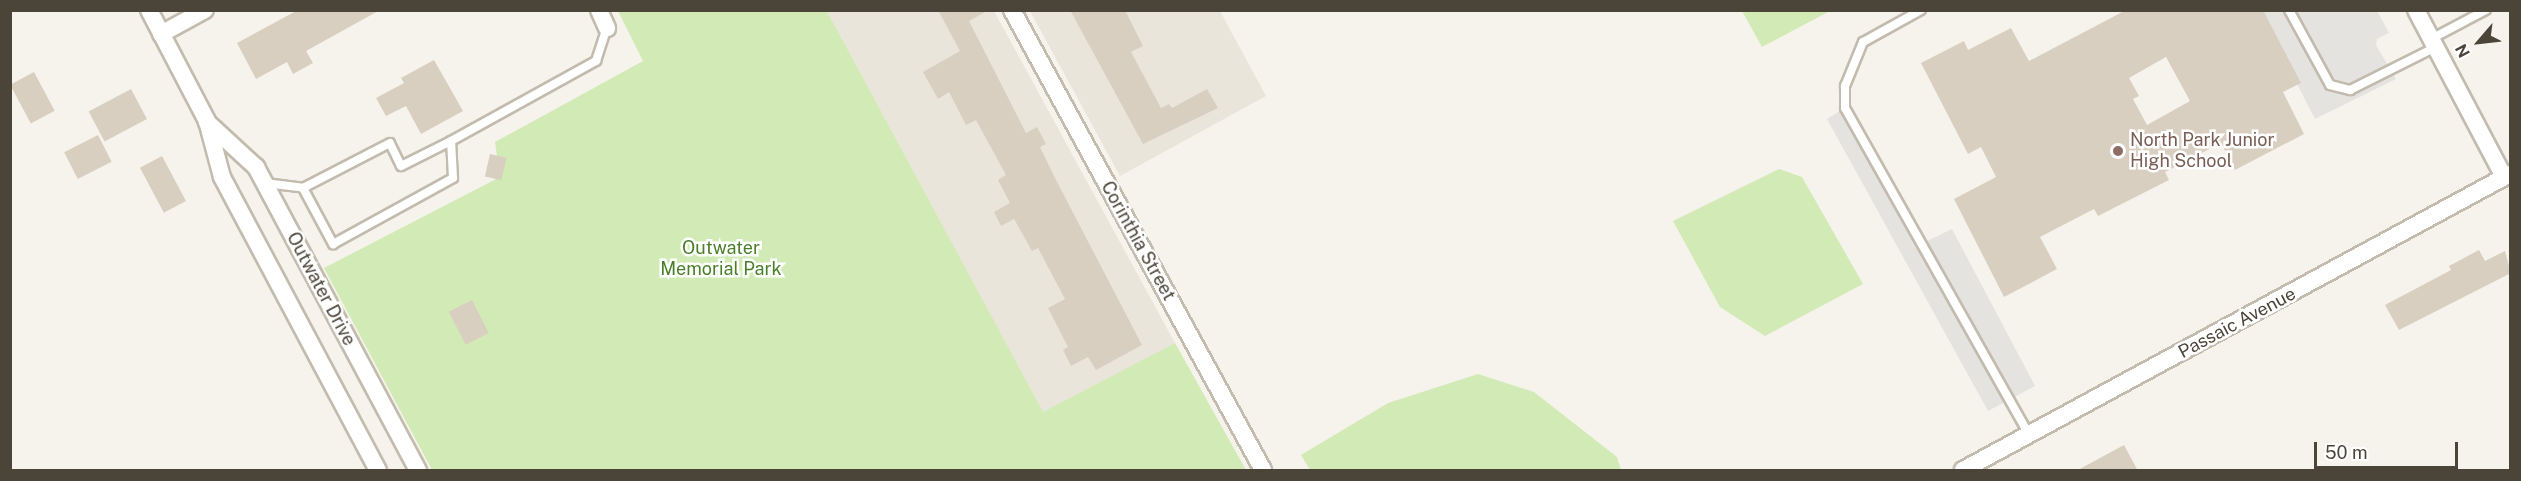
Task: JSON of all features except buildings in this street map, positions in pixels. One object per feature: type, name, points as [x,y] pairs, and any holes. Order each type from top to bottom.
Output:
[{"type":"street","name":"Outwater Drive","points":[[149,10],[207,121],[222,177],[378,471]]},
{"type":"street","points":[[161,34],[205,10]]},
{"type":"street","points":[[599,10],[607,28]]},
{"type":"street","name":"Corinthia Street","points":[[1012,10],[1263,471]]},
{"type":"street","points":[[2416,10],[2507,176]]},
{"type":"street","name":"Outwater Drive","points":[[207,121],[256,167],[418,471]]},
{"type":"street","name":"Passaic Avenue","points":[[1963,471],[2507,176]]},
{"type":"lane","points":[[1922,10],[1863,42],[1845,86],[1845,108],[2029,435]]},
{"type":"lane","points":[[2289,10],[2330,85],[2350,90],[2486,10]]},
{"type":"lane","points":[[265,183],[303,188],[390,143],[401,166],[596,61],[607,28]]},
{"type":"lane","points":[[303,188],[333,244],[453,178],[451,141]]},
{"type":"shaded area","points":[[827,11],[994,11],[1175,343],[1043,413]]},
{"type":"shaded area","points":[[1030,11],[1220,11],[1266,96],[1120,176]]},
{"type":"shaded area","points":[[2259,11],[2377,11],[2389,33],[2377,39],[2376,45],[2396,79],[2315,119]]},
{"type":"shaded area","points":[[1845,108],[1921,244],[1952,229],[2035,386],[1988,411],[1827,119]]},
{"type":"green space","name":"Outwater Memorial Park","points":[[618,11],[827,11],[1043,412],[1175,343],[1246,470],[432,470],[324,268],[500,177],[495,142],[643,61]]},
{"type":"green space","points":[[1742,11],[1830,11],[1762,47]]},
{"type":"green space","points":[[1779,169],[1802,177],[1863,284],[1765,336],[1720,307],[1673,221]]},
{"type":"green space","points":[[1478,374],[1534,392],[1617,457],[1621,470],[1310,470],[1301,455],[1388,403]]},
{"type":"place","name":"North Park Junior High School","points":[[2118,151]]}]
